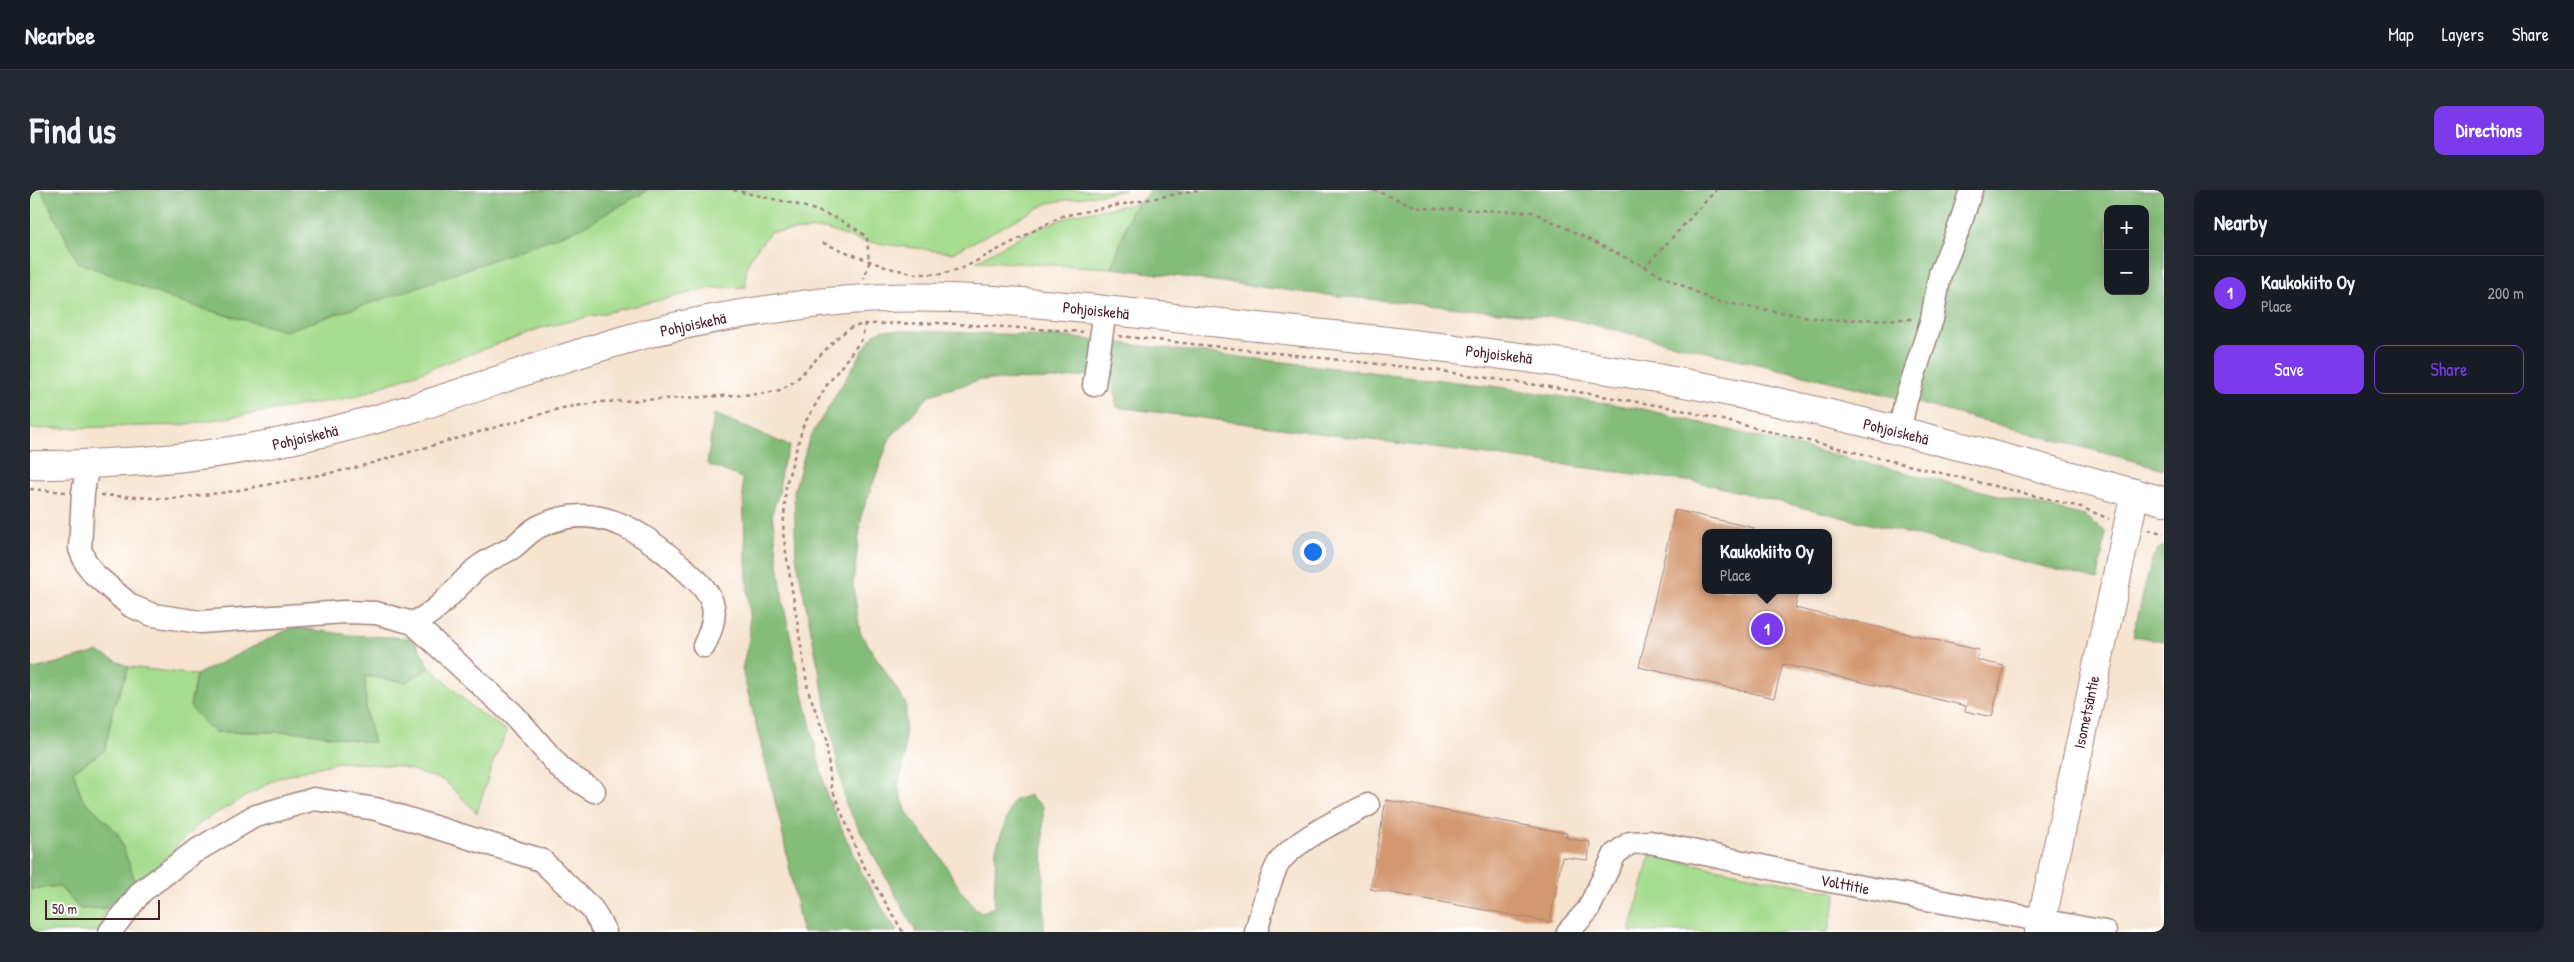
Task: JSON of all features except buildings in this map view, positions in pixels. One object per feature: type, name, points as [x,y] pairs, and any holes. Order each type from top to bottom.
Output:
[{"type":"main road","name":"Pohjoiskehä","points":[[30,465],[156,461],[239,451],[318,435],[414,408],[647,334],[756,311],[826,302],[928,298],[977,300],[1103,322],[1545,360],[1740,394],[1899,432],[2164,501]]},
{"type":"main road","name":"Isometsäntie","points":[[2040,926],[2135,493]]},
{"type":"street","points":[[1899,432],[1906,400],[1932,319],[1940,274],[1959,228],[1971,190]]},
{"type":"street","points":[[1094,385],[1103,322]]},
{"type":"street","points":[[88,464],[83,493],[80,549],[86,563],[114,593],[131,606],[153,615],[200,622],[344,612],[393,616],[413,623],[514,715],[563,772],[594,791]]},
{"type":"street","points":[[413,623],[428,616],[440,607],[478,567],[511,548],[537,527],[570,515],[603,517],[629,528],[680,565],[707,590],[715,611],[713,628],[704,646]]},
{"type":"street","points":[[110,932],[141,892],[194,852],[253,817],[314,799],[376,809],[541,860],[592,909],[605,932]]},
{"type":"street","points":[[1256,932],[1277,866],[1288,854],[1330,824],[1368,805]]},
{"type":"street","name":"Volttitie","points":[[1568,932],[1588,910],[1615,854],[1630,843],[1650,842],[2040,926],[2105,932]]},
{"type":"path","points":[[733,190],[812,208],[853,226],[868,237],[869,262]]},
{"type":"path","points":[[823,243],[869,262],[916,274],[941,274],[963,268],[1062,216],[1198,190]]},
{"type":"path","points":[[1373,190],[1420,208],[1533,212],[1714,301],[1827,320],[1932,319]]},
{"type":"path","points":[[1644,268],[1716,190]]},
{"type":"path","points":[[30,489],[170,499],[228,492],[351,469],[562,408],[602,402],[760,394],[780,390],[795,381],[839,336],[852,327],[866,324],[942,323],[1047,328],[1103,322],[1549,387],[1673,408],[2081,507],[2127,526],[2164,533]]},
{"type":"path","points":[[866,324],[862,339],[826,385],[803,426],[786,485],[783,533],[808,690],[826,739],[831,786],[861,861],[902,932]]},
{"type":"green space","points":[[30,190],[1126,190],[1048,203],[952,253],[862,241],[824,229],[770,232],[748,262],[746,287],[711,288],[541,328],[353,397],[182,425],[30,429]]},
{"type":"green space","points":[[41,190],[648,190],[581,228],[395,295],[285,331],[182,303],[78,262]]},
{"type":"green space","points":[[1151,190],[2164,190],[2164,469],[1883,394],[1570,319],[1308,293],[1112,268],[1131,211]]},
{"type":"green space","points":[[1138,203],[1131,211],[1112,268],[976,261],[1032,230],[1076,214]]},
{"type":"green space","points":[[883,330],[1057,336],[1492,386],[1643,409],[2085,516],[2106,532],[2098,580],[1703,483],[1117,407],[1111,372],[1058,379],[980,380],[930,395],[890,438],[862,513],[853,584],[860,632],[906,704],[904,762],[898,787],[907,813],[940,856],[961,891],[980,913],[994,907],[996,849],[1013,801],[1029,795],[1043,807],[1044,932],[916,932],[846,805],[796,556],[794,491],[809,439],[874,334]]},
{"type":"green space","points":[[714,414],[790,446],[781,470],[779,493],[772,513],[783,602],[797,668],[827,796],[864,878],[897,932],[802,932],[780,821],[742,669],[750,635],[742,478],[707,464]]},
{"type":"green space","points":[[2164,546],[2164,641],[2133,636],[2151,562],[2157,550]]},
{"type":"green space","points":[[293,627],[350,635],[413,638],[430,667],[406,682],[365,676],[366,713],[374,743],[304,732],[214,732],[190,707],[196,675]]},
{"type":"green space","points":[[98,652],[129,667],[113,709],[105,750],[73,771],[82,798],[117,832],[135,880],[107,908],[80,909],[59,886],[30,889],[30,670]]},
{"type":"green space","points":[[129,667],[196,675],[190,707],[215,732],[304,732],[374,743],[366,713],[365,675],[406,682],[430,667],[474,709],[507,731],[491,767],[477,813],[445,781],[399,766],[338,762],[278,778],[201,822],[155,868],[135,880],[117,832],[82,798],[73,771],[105,750],[113,709]]},
{"type":"green space","points":[[1650,855],[1837,893],[1828,932],[1630,932]]},
{"type":"green space","points":[[59,886],[80,909],[107,908],[99,932],[30,932],[30,889]]},
{"type":"place","name":"Kaukokiito Oy","points":[[1767,629]]}]
